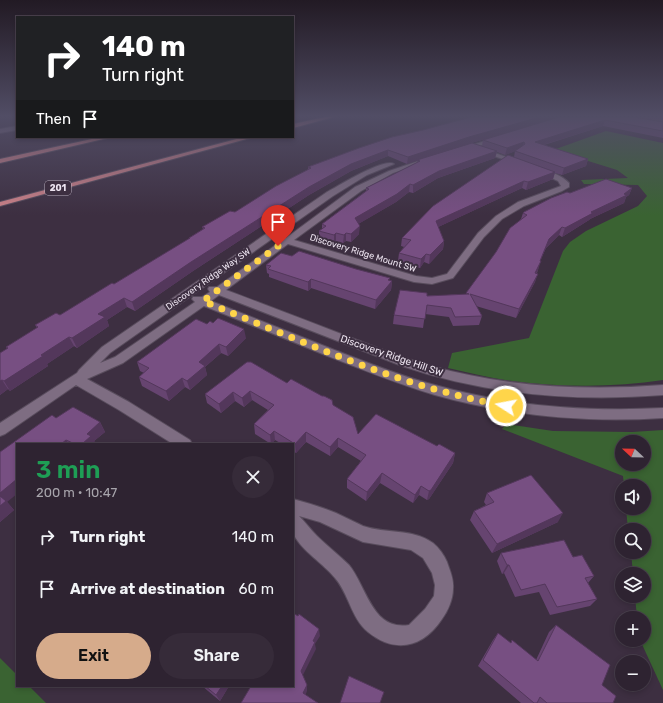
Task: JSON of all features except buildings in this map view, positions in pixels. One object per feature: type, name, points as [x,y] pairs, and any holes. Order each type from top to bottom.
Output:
[{"type":"highway","points":[[0,156],[29,150]]},
{"type":"highway","points":[[0,161],[51,150]]},
{"type":"highway","name":"201","points":[[0,204],[201,150]]},
{"type":"highway","points":[[0,209],[90,183],[115,172]]},
{"type":"street","name":"Discovery Ridge Way SW","points":[[76,379],[106,350],[330,194],[366,174],[400,160],[454,150]]},
{"type":"street","name":"Discovery Ridge Mount SW","points":[[271,235],[414,279],[434,281],[443,279],[450,276],[485,230],[496,220],[522,203],[565,187],[565,183],[561,179],[482,150]]},
{"type":"street","name":"Discovery Ridge Way SW","points":[[0,430],[76,379],[119,360],[203,301],[344,198],[378,178],[443,152]]},
{"type":"street","points":[[366,174],[378,178]]},
{"type":"street","name":"Discovery Ridge Hill SW","points":[[201,284],[385,355],[428,370],[497,385],[541,391],[585,394],[663,390]]},
{"type":"street","name":"Discovery Ridge Hill SW","points":[[186,295],[390,376],[448,394],[506,406],[564,413],[597,415],[663,413]]},
{"type":"street","points":[[76,379],[183,443]]},
{"type":"street","points":[[294,506],[325,516],[365,534],[411,542],[425,548],[436,559],[441,571],[444,590],[441,602],[424,626],[412,635],[396,636],[380,629],[369,620],[363,611],[349,581],[333,561],[311,542],[294,522]]},
{"type":"green space","points":[[553,150],[663,150],[663,380],[643,383],[584,386],[544,384],[505,380],[448,368],[452,353],[529,338],[563,251],[570,242],[586,231],[638,206],[647,196],[638,185],[584,184],[581,180],[628,178],[617,170]]},
{"type":"green space","points":[[506,424],[553,431],[632,432],[663,430],[663,690],[651,664],[651,655],[647,655],[643,647],[651,647],[651,611],[636,611],[636,603],[651,603],[651,567],[632,567],[632,559],[651,559],[651,523],[627,523],[627,515],[651,515],[651,479],[623,479],[623,476],[502,429]]},
{"type":"green space","points":[[0,658],[16,674],[16,687],[30,687],[46,703],[0,703]]},
{"type":"route","points":[[278,246],[203,301],[390,376],[448,394],[506,406]]}]
